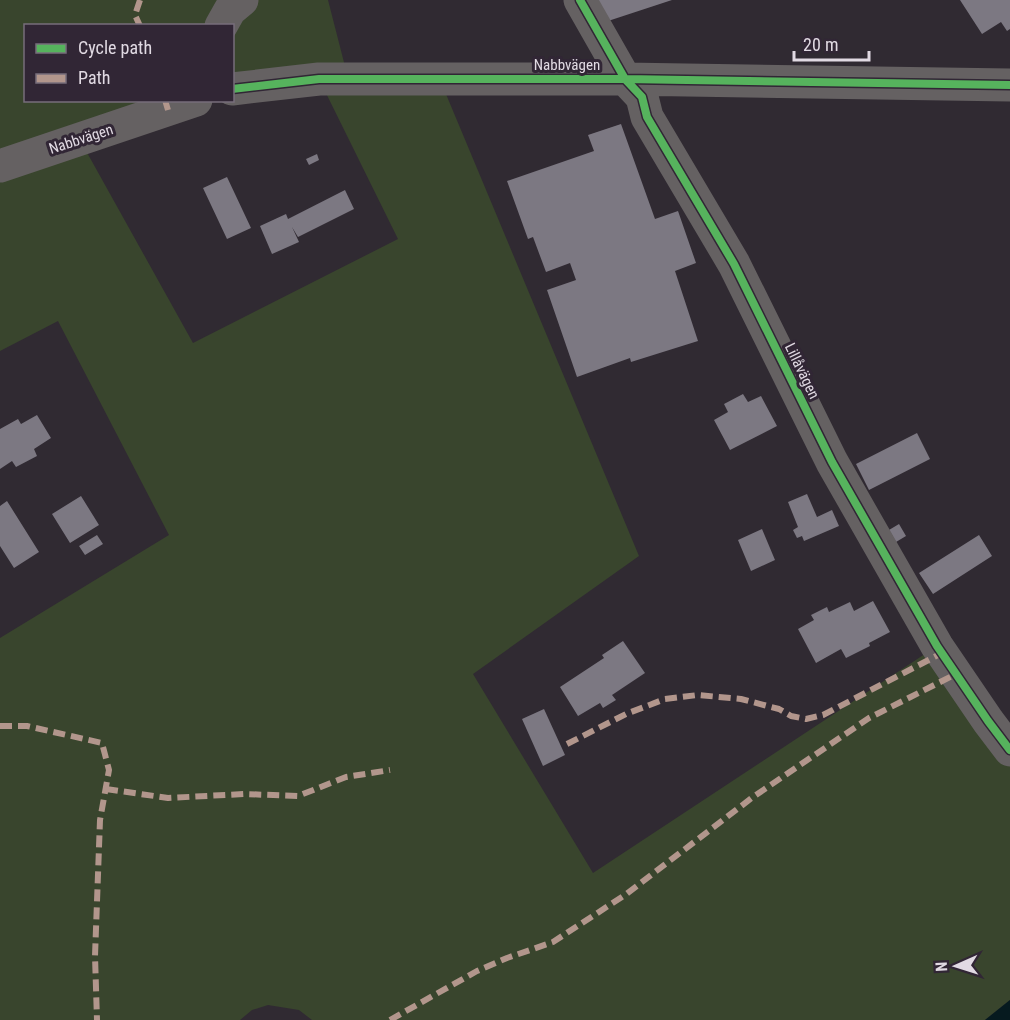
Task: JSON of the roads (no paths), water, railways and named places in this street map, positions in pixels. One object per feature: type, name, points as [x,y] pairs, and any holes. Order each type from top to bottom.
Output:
[{"type":"street","points":[[222,24],[230,10],[242,0]]},
{"type":"street","name":"Lillåvägen","points":[[580,0],[625,79],[642,97],[647,117],[734,264],[832,462],[937,646],[1010,750]]},
{"type":"street","name":"Nabbvägen","points":[[234,89],[319,79],[625,79],[1010,85]]},
{"type":"street","name":"Nabbvägen","points":[[0,166],[190,102]]},
{"type":"water","points":[[1010,1000],[1010,1020],[985,1020]]}]
